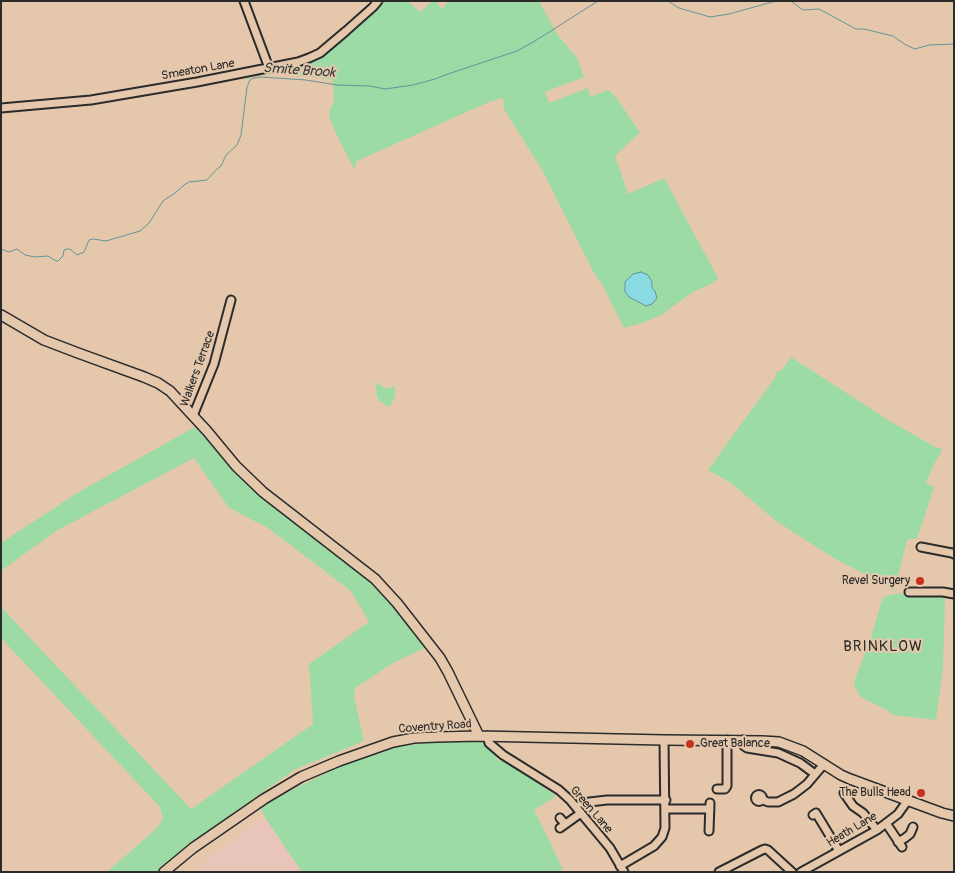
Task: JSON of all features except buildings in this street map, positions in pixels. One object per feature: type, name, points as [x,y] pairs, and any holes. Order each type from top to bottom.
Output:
[{"type":"main road","points":[[1,315],[44,340],[144,377],[158,383],[170,392],[236,466],[262,492],[375,579],[397,603],[440,658],[483,736]]},
{"type":"main road","name":"Coventry Road","points":[[164,872],[193,848],[291,782],[321,768],[372,749],[414,738],[483,736],[771,741],[803,751],[850,779],[954,816]]},
{"type":"street","points":[[244,1],[269,68]]},
{"type":"street","name":"Smeaton Lane","points":[[1,108],[91,100],[298,62],[320,53],[346,32],[378,1]]},
{"type":"street","name":"Walkers Terrace","points":[[193,416],[214,364],[231,300]]},
{"type":"street","points":[[921,547],[954,554]]},
{"type":"street","points":[[909,592],[943,592],[954,594]]},
{"type":"street","name":"Green Lane","points":[[483,736],[489,744],[509,759],[559,790],[610,848],[622,869]]},
{"type":"street","points":[[622,869],[654,846],[659,841],[665,828],[664,740]]},
{"type":"street","points":[[717,789],[725,789],[727,786],[728,740]]},
{"type":"street","name":"Coventry Road","points":[[743,740],[744,746],[747,748],[778,753],[800,763],[815,774]]},
{"type":"street","points":[[763,800],[772,803],[800,790],[824,764]]},
{"type":"street","points":[[844,793],[853,806],[863,813],[877,830]]},
{"type":"street","points":[[581,803],[607,800],[666,800]]},
{"type":"street","name":"Heath Lane","points":[[801,872],[877,830],[903,809],[908,800]]},
{"type":"street","points":[[666,809],[710,806],[709,831]]},
{"type":"street","points":[[560,818],[563,826],[581,813]]},
{"type":"street","points":[[813,815],[816,813],[839,851]]},
{"type":"street","points":[[886,823],[900,844],[910,834],[913,827]]},
{"type":"street","points":[[719,872],[762,850],[768,850],[792,872]]},
{"type":"street","points":[[815,864],[820,872]]},
{"type":"shaded area","points":[[264,816],[302,872],[191,872]]},
{"type":"green space","points":[[383,1],[408,1],[420,12],[432,1],[435,1],[442,9],[449,1],[539,1],[557,34],[577,58],[584,77],[545,92],[549,103],[588,88],[590,97],[608,90],[615,96],[640,132],[615,156],[628,194],[664,178],[718,278],[713,283],[693,292],[661,315],[624,328],[542,170],[504,109],[503,98],[489,102],[357,161],[354,169],[330,119],[329,112],[334,101],[333,80],[281,73],[254,76],[247,80],[246,75],[318,56],[375,12]]},
{"type":"green space","points":[[791,357],[888,420],[937,448],[943,449],[926,483],[934,487],[917,539],[909,539],[907,541],[894,591],[837,560],[799,536],[775,520],[731,483],[708,470],[774,379],[776,373],[783,369]]},
{"type":"green space","points":[[376,382],[386,389],[395,386],[395,396],[388,407],[377,397]]},
{"type":"green space","points":[[195,427],[262,497],[376,585],[427,647],[393,663],[355,688],[354,697],[364,741],[296,769],[197,839],[158,872],[107,872],[155,830],[163,819],[160,807],[1,638],[1,607],[191,809],[313,724],[309,664],[369,622],[351,591],[268,528],[229,508],[194,458],[56,531],[1,571],[1,543],[77,493]]},
{"type":"green space","points":[[905,593],[905,597],[944,597],[945,600],[943,667],[936,720],[893,715],[862,698],[854,684],[870,641],[883,597]]},
{"type":"green space","points":[[474,738],[483,742],[498,755],[496,759],[511,765],[556,796],[534,810],[563,869],[556,872],[302,872],[264,816],[260,806],[336,768],[392,747]]},
{"type":"water","points":[[641,272],[648,275],[657,298],[652,304],[646,306],[629,297],[625,292],[625,282],[633,274]]},
{"type":"waterway","name":"Smite Brook","points":[[1,249],[9,252],[17,249],[25,255],[35,257],[48,256],[58,261],[63,256],[64,250],[70,249],[77,255],[84,252],[89,240],[106,241],[140,231],[149,223],[163,201],[189,182],[207,180],[221,166],[226,155],[237,145],[241,135],[247,87],[250,80],[254,78],[306,80],[385,89],[413,85],[517,51],[598,1]]},
{"type":"waterway","name":"Smite Brook","points":[[668,1],[679,8],[710,17],[729,14],[776,1]]},
{"type":"waterway","name":"Smite Brook","points":[[791,1],[803,10],[819,9],[856,29],[893,36],[915,49],[929,45],[954,44]]},
{"type":"place","name":"Revel Surgery","points":[[920,581]]},
{"type":"place","name":"Great Balance","points":[[690,744]]},
{"type":"place","name":"The Bulls Head","points":[[921,793]]},
{"type":"district","name":"BRINKLOW","points":[[883,647]]}]
